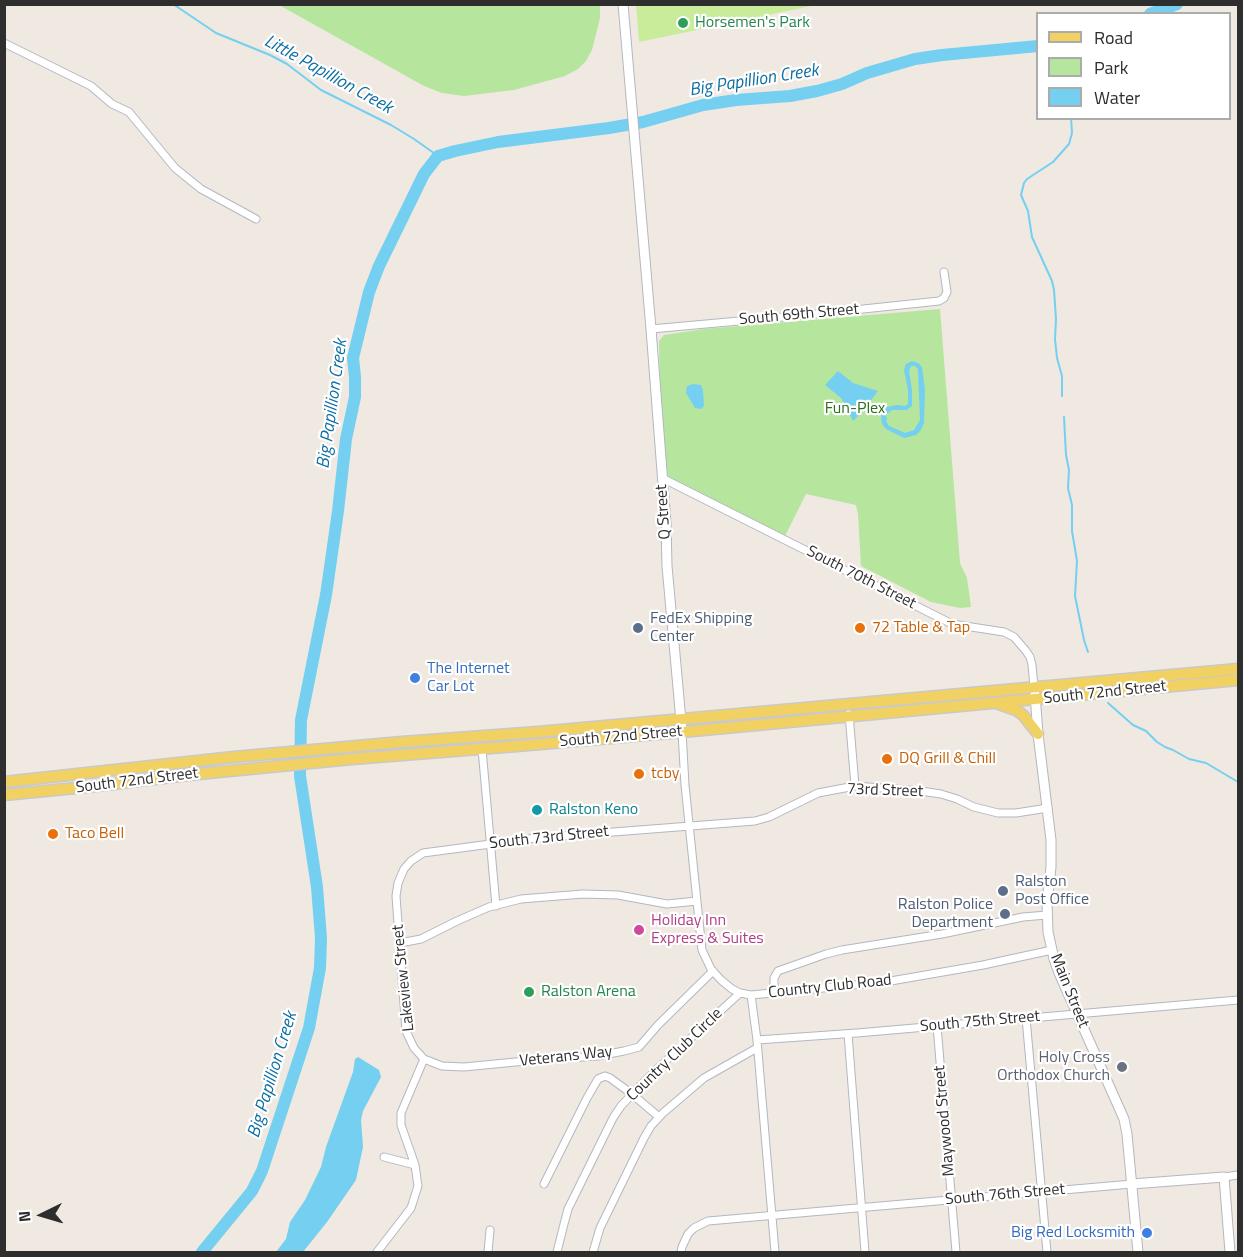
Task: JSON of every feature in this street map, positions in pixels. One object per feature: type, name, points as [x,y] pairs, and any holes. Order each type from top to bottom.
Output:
[{"type":"main road","name":"Q Street","points":[[623,4],[682,732]]},
{"type":"main road","name":"South 72nd Street","points":[[4,782],[331,748],[538,732],[1239,669]]},
{"type":"main road","name":"South 72nd Street","points":[[4,795],[270,766],[682,732],[1239,680]]},
{"type":"main road","name":"Main Street","points":[[1034,687],[1052,853],[1047,915],[1048,932],[1059,973],[1124,1119],[1138,1252]]},
{"type":"main road","points":[[996,703],[1023,715],[1038,734]]},
{"type":"main road","points":[[482,749],[489,743],[526,739],[538,732]]},
{"type":"main road","points":[[1224,1177],[1230,1252]]},
{"type":"main road","name":"South 76th Street","points":[[1132,1184],[1224,1177]]},
{"type":"street","points":[[4,43],[91,86],[112,104],[129,112],[175,168],[201,189],[256,219]]},
{"type":"street","name":"South 69th Street","points":[[651,329],[939,301],[945,297],[947,292],[944,272]]},
{"type":"street","name":"South 70th Street","points":[[662,478],[952,624],[1004,632],[1014,637],[1030,657],[1034,687]]},
{"type":"street","points":[[848,704],[855,786]]},
{"type":"street","name":"Q Street","points":[[682,732],[702,950],[713,971],[732,989],[751,995]]},
{"type":"street","points":[[482,749],[496,906]]},
{"type":"street","name":"73rd Street","points":[[690,826],[755,820],[777,814],[818,793],[855,786],[941,794],[998,813],[1048,808]]},
{"type":"street","name":"South 73rd Street","points":[[411,861],[423,853],[490,844],[589,833],[690,826]]},
{"type":"street","name":"Lakeview Street","points":[[411,861],[404,869],[396,896],[406,1031],[414,1048],[424,1059]]},
{"type":"street","points":[[400,943],[421,939],[457,921],[520,899],[583,894],[618,895],[667,904],[697,901]]},
{"type":"street","points":[[774,993],[774,978],[778,971],[826,954],[1023,917],[1047,915]]},
{"type":"street","name":"Country Club Road","points":[[775,1252],[751,995],[885,982],[1052,950]]},
{"type":"street","name":"Veterans Way","points":[[424,1059],[442,1066],[464,1067],[598,1056],[639,1047],[713,971]]},
{"type":"street","name":"Country Club Circle","points":[[558,1252],[568,1209],[613,1118],[632,1094],[657,1069],[740,993]]},
{"type":"street","name":"South 75th Street","points":[[757,1044],[1239,1000]]},
{"type":"street","points":[[1026,1018],[1047,1252]]},
{"type":"street","name":"Maywood Street","points":[[937,1026],[956,1252]]},
{"type":"street","points":[[848,1034],[866,1252]]},
{"type":"street","points":[[593,1252],[598,1234],[644,1137],[659,1117],[704,1078],[757,1044]]},
{"type":"street","points":[[377,1252],[411,1208],[418,1186],[416,1165],[401,1125],[401,1113],[424,1059]]},
{"type":"street","points":[[544,1185],[598,1078],[605,1076],[610,1078],[659,1117]]},
{"type":"street","points":[[384,1157],[416,1165]]},
{"type":"street","name":"South 76th Street","points":[[1224,1177],[1239,1175]]},
{"type":"street","name":"South 76th Street","points":[[681,1252],[688,1234],[701,1223],[719,1219],[1132,1184]]},
{"type":"street","points":[[488,1252],[490,1230]]},
{"type":"green space","name":"Horsemen's Park","points":[[636,4],[816,4],[816,5],[639,42]]},
{"type":"green space","points":[[279,5],[600,5],[600,18],[592,50],[578,69],[565,76],[514,90],[464,96],[442,93],[424,86]]},
{"type":"green space","name":"Fun-Plex","points":[[940,309],[960,563],[967,578],[971,607],[960,608],[931,602],[861,566],[856,505],[806,494],[785,536],[668,478],[660,401],[659,341],[664,335],[704,329]]},
{"type":"water","points":[[912,361],[922,367],[925,390],[924,423],[921,430],[916,435],[904,438],[886,429],[881,418],[887,407],[908,404],[904,370],[906,364]],"holes":[[[911,366],[918,369],[920,420],[914,430],[905,433],[889,426],[886,417],[892,410],[907,410],[912,406],[909,371]]]},
{"type":"water","points":[[838,371],[853,383],[878,391],[853,421],[841,398],[825,385]]},
{"type":"water","points":[[701,385],[703,390],[704,406],[701,409],[695,408],[686,393],[687,386]]},
{"type":"water","points":[[358,1057],[379,1070],[381,1077],[363,1111],[361,1120],[363,1147],[356,1180],[303,1252],[276,1252],[286,1239],[290,1222],[305,1200],[321,1167],[353,1072],[355,1059]]},
{"type":"waterway","name":"Little Papillion Creek","points":[[173,4],[216,33],[287,64],[321,90],[391,125],[438,156]]},
{"type":"waterway","name":"Big Papillion Creek","points":[[1155,12],[1177,4]]},
{"type":"waterway","name":"Big Papillion Creek","points":[[202,1252],[252,1191],[262,1171],[309,1028],[320,968],[321,938],[317,887],[300,776],[301,720],[326,595],[346,439],[355,397],[353,358],[369,292],[379,266],[424,174],[438,156],[498,142],[643,122],[703,105],[817,91],[915,59],[1036,46]]},
{"type":"waterway","points":[[1062,396],[1062,376],[1055,339],[1054,290],[1032,237],[1028,211],[1021,195],[1027,179],[1053,162],[1069,144],[1072,133],[1071,120]]},
{"type":"waterway","points":[[1064,417],[1069,470],[1068,488],[1072,505],[1072,531],[1077,561],[1075,596],[1088,652]]},
{"type":"waterway","points":[[1108,703],[1133,725],[1146,731],[1165,747],[1189,759],[1206,763],[1238,782]]},
{"type":"place","name":"Horsemen's Park","points":[[683,23]]},
{"type":"place","name":"FedEx Shipping Center","points":[[638,628]]},
{"type":"place","name":"72 Table & Tap","points":[[860,628]]},
{"type":"place","name":"The Internet Car Lot","points":[[415,678]]},
{"type":"place","name":"DQ Grill & Chill","points":[[887,759]]},
{"type":"place","name":"tcby","points":[[639,774]]},
{"type":"place","name":"Ralston Keno","points":[[537,810]]},
{"type":"place","name":"Taco Bell","points":[[53,834]]},
{"type":"place","name":"Ralston Post Office","points":[[1003,891]]},
{"type":"place","name":"Ralston Police Department","points":[[1005,914]]},
{"type":"place","name":"Holiday Inn Express & Suites","points":[[639,930]]},
{"type":"place","name":"Ralston Arena","points":[[529,992]]},
{"type":"place","name":"Holy Cross Orthodox Church","points":[[1122,1067]]},
{"type":"place","name":"Big Red Locksmith","points":[[1147,1233]]}]
